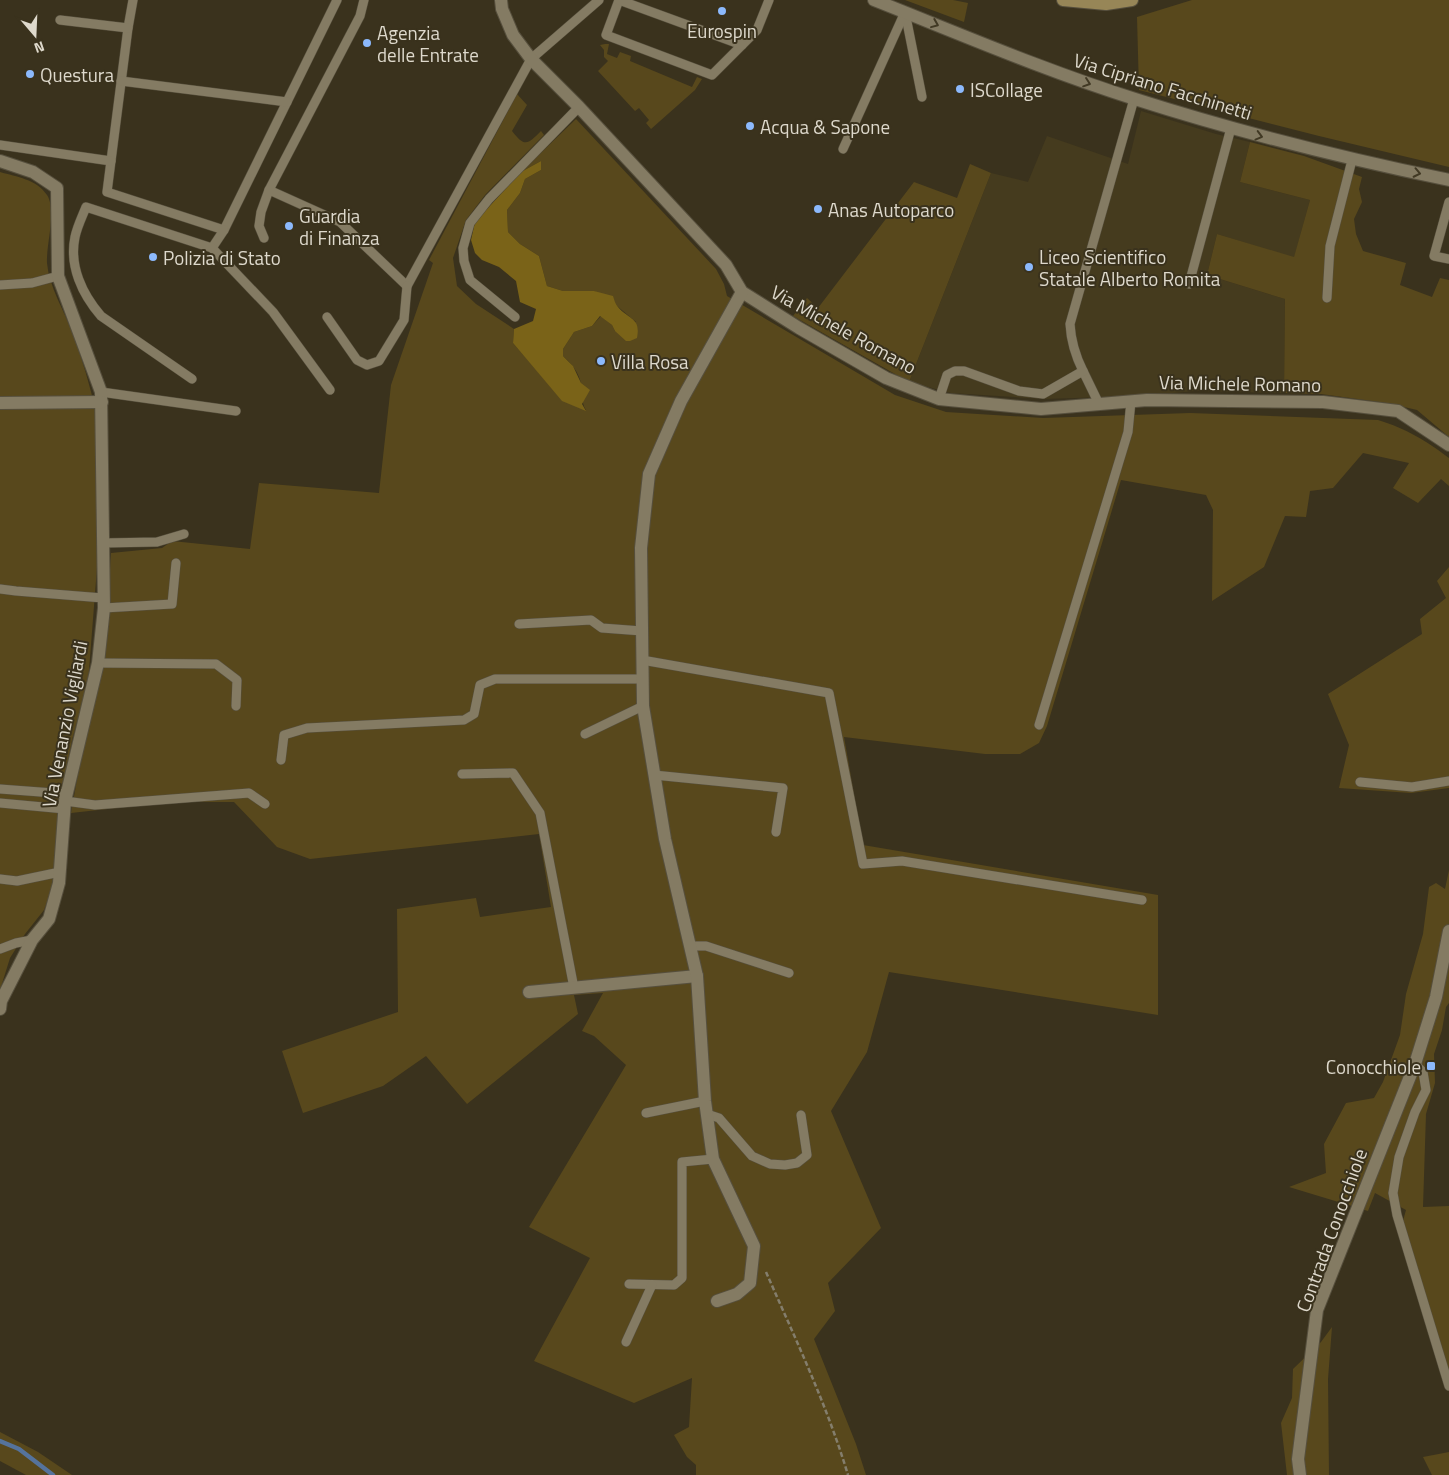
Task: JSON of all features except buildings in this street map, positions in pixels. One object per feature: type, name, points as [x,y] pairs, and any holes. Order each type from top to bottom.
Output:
[{"type":"main road","points":[[1063,0],[1107,2],[1132,0]]},
{"type":"street","name":"Via Michele Romano","points":[[501,0],[502,9],[513,35],[531,58],[726,265],[742,292],[799,328],[886,378],[939,399],[1041,409],[1147,400],[1323,402],[1398,411],[1449,445]]},
{"type":"street","name":"Via Cipriano Facchinetti","points":[[874,0],[1059,73],[1134,99],[1231,128],[1352,160],[1449,180]]},
{"type":"street","name":"Via Venanzio Vigliardi","points":[[0,161],[33,172],[57,188],[58,276],[102,397],[104,603],[98,663],[66,801],[59,883],[49,919],[32,940],[1,1001],[0,1009]]},
{"type":"street","points":[[717,1301],[737,1294],[750,1282],[754,1246],[713,1159],[706,1108],[697,976],[665,838],[643,706],[641,548],[649,474],[681,401],[742,292]]},
{"type":"street","points":[[0,403],[102,397]]},
{"type":"street","name":"Contrada Conocchiole","points":[[1300,1475],[1298,1459],[1317,1310],[1414,1064],[1436,997],[1449,931]]},
{"type":"street","points":[[529,992],[697,976]]},
{"type":"lane","points":[[133,0],[107,192],[224,230]]},
{"type":"lane","points":[[212,248],[224,230],[337,0]]},
{"type":"lane","points":[[264,238],[259,226],[260,212],[269,190],[360,16],[364,0]]},
{"type":"lane","points":[[327,317],[356,360],[367,365],[379,361],[404,320],[407,286],[531,58],[599,0]]},
{"type":"lane","points":[[742,45],[619,0],[606,35],[712,75],[742,45],[757,30],[769,0]]},
{"type":"lane","points":[[905,12],[922,97]]},
{"type":"lane","points":[[843,149],[905,12]]},
{"type":"lane","points":[[60,20],[128,28]]},
{"type":"lane","points":[[121,82],[287,102]]},
{"type":"lane","points":[[1099,404],[1074,354],[1070,324],[1134,99]]},
{"type":"lane","points":[[515,317],[470,280],[464,261],[464,248],[470,223],[489,199],[579,107]]},
{"type":"lane","points":[[1189,284],[1231,128]]},
{"type":"lane","points":[[0,145],[111,161]]},
{"type":"lane","points":[[1327,298],[1330,246],[1352,160]]},
{"type":"lane","points":[[269,190],[340,222],[407,286]]},
{"type":"lane","points":[[1449,202],[1434,256],[1449,259]]},
{"type":"lane","points":[[192,379],[101,316],[90,303],[78,280],[74,257],[75,236],[86,207],[212,248],[273,312],[330,390]]},
{"type":"lane","points":[[0,285],[32,283],[58,276]]},
{"type":"lane","points":[[939,399],[947,375],[955,371],[964,371],[1018,391],[1043,394],[1083,370]]},
{"type":"lane","points":[[102,397],[236,411]]},
{"type":"lane","points":[[1039,725],[1128,432],[1131,401]]},
{"type":"lane","points":[[103,543],[157,542],[184,534]]},
{"type":"lane","points":[[0,589],[104,603],[172,604],[176,563]]},
{"type":"lane","points":[[519,624],[591,620],[602,628],[642,631]]},
{"type":"lane","points":[[642,660],[829,693],[863,864],[902,861],[1142,900]]},
{"type":"lane","points":[[98,663],[216,664],[237,680],[236,706]]},
{"type":"lane","points":[[281,760],[284,735],[307,728],[464,720],[474,714],[480,685],[495,679],[642,679]]},
{"type":"lane","points":[[585,734],[643,706]]},
{"type":"lane","points":[[462,774],[513,773],[540,813],[574,988]]},
{"type":"lane","points":[[654,775],[783,788],[776,832]]},
{"type":"lane","points":[[1360,782],[1412,787],[1449,781]]},
{"type":"lane","points":[[0,790],[95,805],[249,793],[265,804]]},
{"type":"lane","points":[[0,803],[66,801]]},
{"type":"lane","points":[[0,879],[17,881],[60,872]]},
{"type":"lane","points":[[0,949],[32,940]]},
{"type":"lane","points":[[690,946],[706,946],[789,973]]},
{"type":"lane","points":[[1414,1064],[1423,1072],[1426,1090],[1415,1112],[1399,1157],[1393,1193],[1397,1215],[1449,1386]]},
{"type":"lane","points":[[646,1114],[706,1108],[719,1118],[752,1156],[770,1164],[786,1165],[797,1163],[807,1155],[801,1115]]},
{"type":"lane","points":[[629,1284],[674,1285],[682,1278],[682,1162],[713,1159]]},
{"type":"lane","points":[[626,1342],[652,1285]]},
{"type":"path","points":[[766,1271],[835,1437],[848,1475]]},
{"type":"shaded area","points":[[905,0],[953,0],[968,3],[964,22]]},
{"type":"shaded area","points":[[1192,0],[1449,0],[1449,167],[1139,90],[1137,17]]},
{"type":"shaded area","points":[[609,44],[607,54],[617,58],[620,52],[631,56],[630,61],[692,87],[697,77],[702,79],[695,90],[651,129],[646,123],[649,120],[639,108],[635,111],[598,71],[608,61],[604,57],[604,50],[600,45]]},
{"type":"shaded area","points":[[517,94],[527,105],[512,131],[523,142],[530,141],[541,131],[544,135],[485,195],[466,220],[453,258],[457,286],[476,304],[514,329],[513,343],[562,400],[586,410],[583,403],[580,379],[569,361],[563,356],[563,349],[574,332],[592,326],[601,316],[612,325],[615,331],[636,322],[617,306],[594,291],[563,291],[547,286],[539,256],[520,244],[508,232],[507,210],[520,193],[525,179],[541,170],[541,161],[521,172],[576,119],[716,269],[724,284],[727,296],[895,395],[946,412],[1043,418],[1190,413],[1378,420],[1398,427],[1415,436],[1449,458],[1449,486],[1441,479],[1418,503],[1393,488],[1409,463],[1363,453],[1333,488],[1310,491],[1306,517],[1285,516],[1264,567],[1212,601],[1213,510],[1206,495],[1121,480],[1047,726],[1039,743],[1020,754],[985,754],[844,737],[863,845],[1158,895],[1158,1015],[889,972],[867,1052],[831,1111],[881,1228],[828,1283],[835,1311],[814,1339],[856,1444],[866,1475],[696,1475],[696,1465],[687,1457],[674,1435],[689,1427],[692,1378],[634,1403],[534,1361],[590,1258],[529,1227],[626,1065],[594,1036],[582,1031],[603,993],[574,995],[578,1014],[467,1104],[426,1056],[383,1086],[303,1113],[282,1051],[398,1012],[397,909],[476,898],[480,917],[551,907],[539,834],[310,859],[277,847],[234,802],[171,802],[71,813],[107,613],[111,553],[162,548],[172,541],[250,549],[259,483],[379,493],[391,385],[433,263],[429,260]]},
{"type":"shaded area","points":[[1141,111],[1216,134],[1250,142],[1240,182],[1310,200],[1294,258],[1217,234],[1207,275],[1285,299],[1284,393],[1195,391],[1140,396],[1043,399],[951,393],[909,382],[991,173],[1028,182],[1047,136],[1128,164]]},
{"type":"shaded area","points":[[1250,142],[1304,156],[1362,177],[1359,189],[1362,202],[1354,219],[1356,234],[1363,251],[1406,263],[1400,285],[1432,297],[1440,278],[1449,280],[1449,437],[1417,410],[1387,403],[1321,394],[1284,393],[1285,299],[1207,275],[1217,234],[1294,257],[1310,200],[1240,182]]},
{"type":"shaded area","points":[[541,161],[541,170],[525,179],[520,193],[507,210],[508,232],[520,244],[539,256],[547,286],[563,291],[594,291],[613,296],[617,306],[636,322],[638,331],[637,338],[626,341],[615,331],[612,325],[600,316],[592,326],[574,332],[563,349],[563,356],[573,366],[581,383],[590,390],[582,404],[586,411],[562,401],[513,343],[514,329],[533,321],[536,309],[520,302],[516,281],[499,267],[482,260],[475,253],[471,240],[475,222],[521,172]]},
{"type":"shaded area","points":[[970,164],[991,173],[909,382],[793,316],[807,298],[818,308],[914,182],[957,198]]},
{"type":"shaded area","points":[[0,172],[32,182],[43,190],[50,201],[48,272],[79,352],[96,413],[98,555],[88,683],[72,740],[63,788],[54,883],[44,910],[25,934],[10,958],[0,990]]},
{"type":"shaded area","points":[[1449,567],[1449,788],[1411,793],[1339,788],[1349,745],[1328,694],[1422,634],[1420,619],[1446,598],[1437,581]]},
{"type":"shaded area","points":[[1449,870],[1449,1003],[1446,1007],[1442,1030],[1434,1054],[1435,1083],[1426,1114],[1423,1207],[1449,1206],[1449,1371],[1403,1221],[1406,1210],[1375,1193],[1368,1211],[1289,1187],[1326,1173],[1324,1144],[1346,1103],[1374,1098],[1383,1082],[1400,1035],[1406,994],[1423,934],[1429,887],[1436,883],[1445,889]]},
{"type":"shaded area","points":[[1332,1327],[1328,1379],[1329,1475],[1287,1475],[1281,1423],[1292,1398],[1293,1369],[1321,1342]]},
{"type":"shaded area","points":[[0,1432],[38,1452],[72,1475],[26,1475],[0,1461]]},
{"type":"shaded area","points":[[1449,1452],[1449,1475],[1432,1475],[1423,1457]]},
{"type":"waterway","points":[[0,1441],[19,1449],[53,1475]]},
{"type":"place","name":"Eurospin","points":[[722,11]]},
{"type":"place","name":"Agenzia delle Entrate","points":[[367,43]]},
{"type":"place","name":"Questura","points":[[30,74]]},
{"type":"place","name":"ISCollage","points":[[960,89]]},
{"type":"place","name":"Acqua & Sapone","points":[[750,126]]},
{"type":"place","name":"Anas Autoparco","points":[[818,209]]},
{"type":"place","name":"Guardia di Finanza","points":[[289,226]]},
{"type":"place","name":"Polizia di Stato","points":[[153,257]]},
{"type":"place","name":"Liceo Scientifico Statale Alberto Romita","points":[[1029,267]]},
{"type":"place","name":"Villa Rosa","points":[[601,361]]},
{"type":"place","name":"Conocchiole","points":[[1431,1066]]}]
